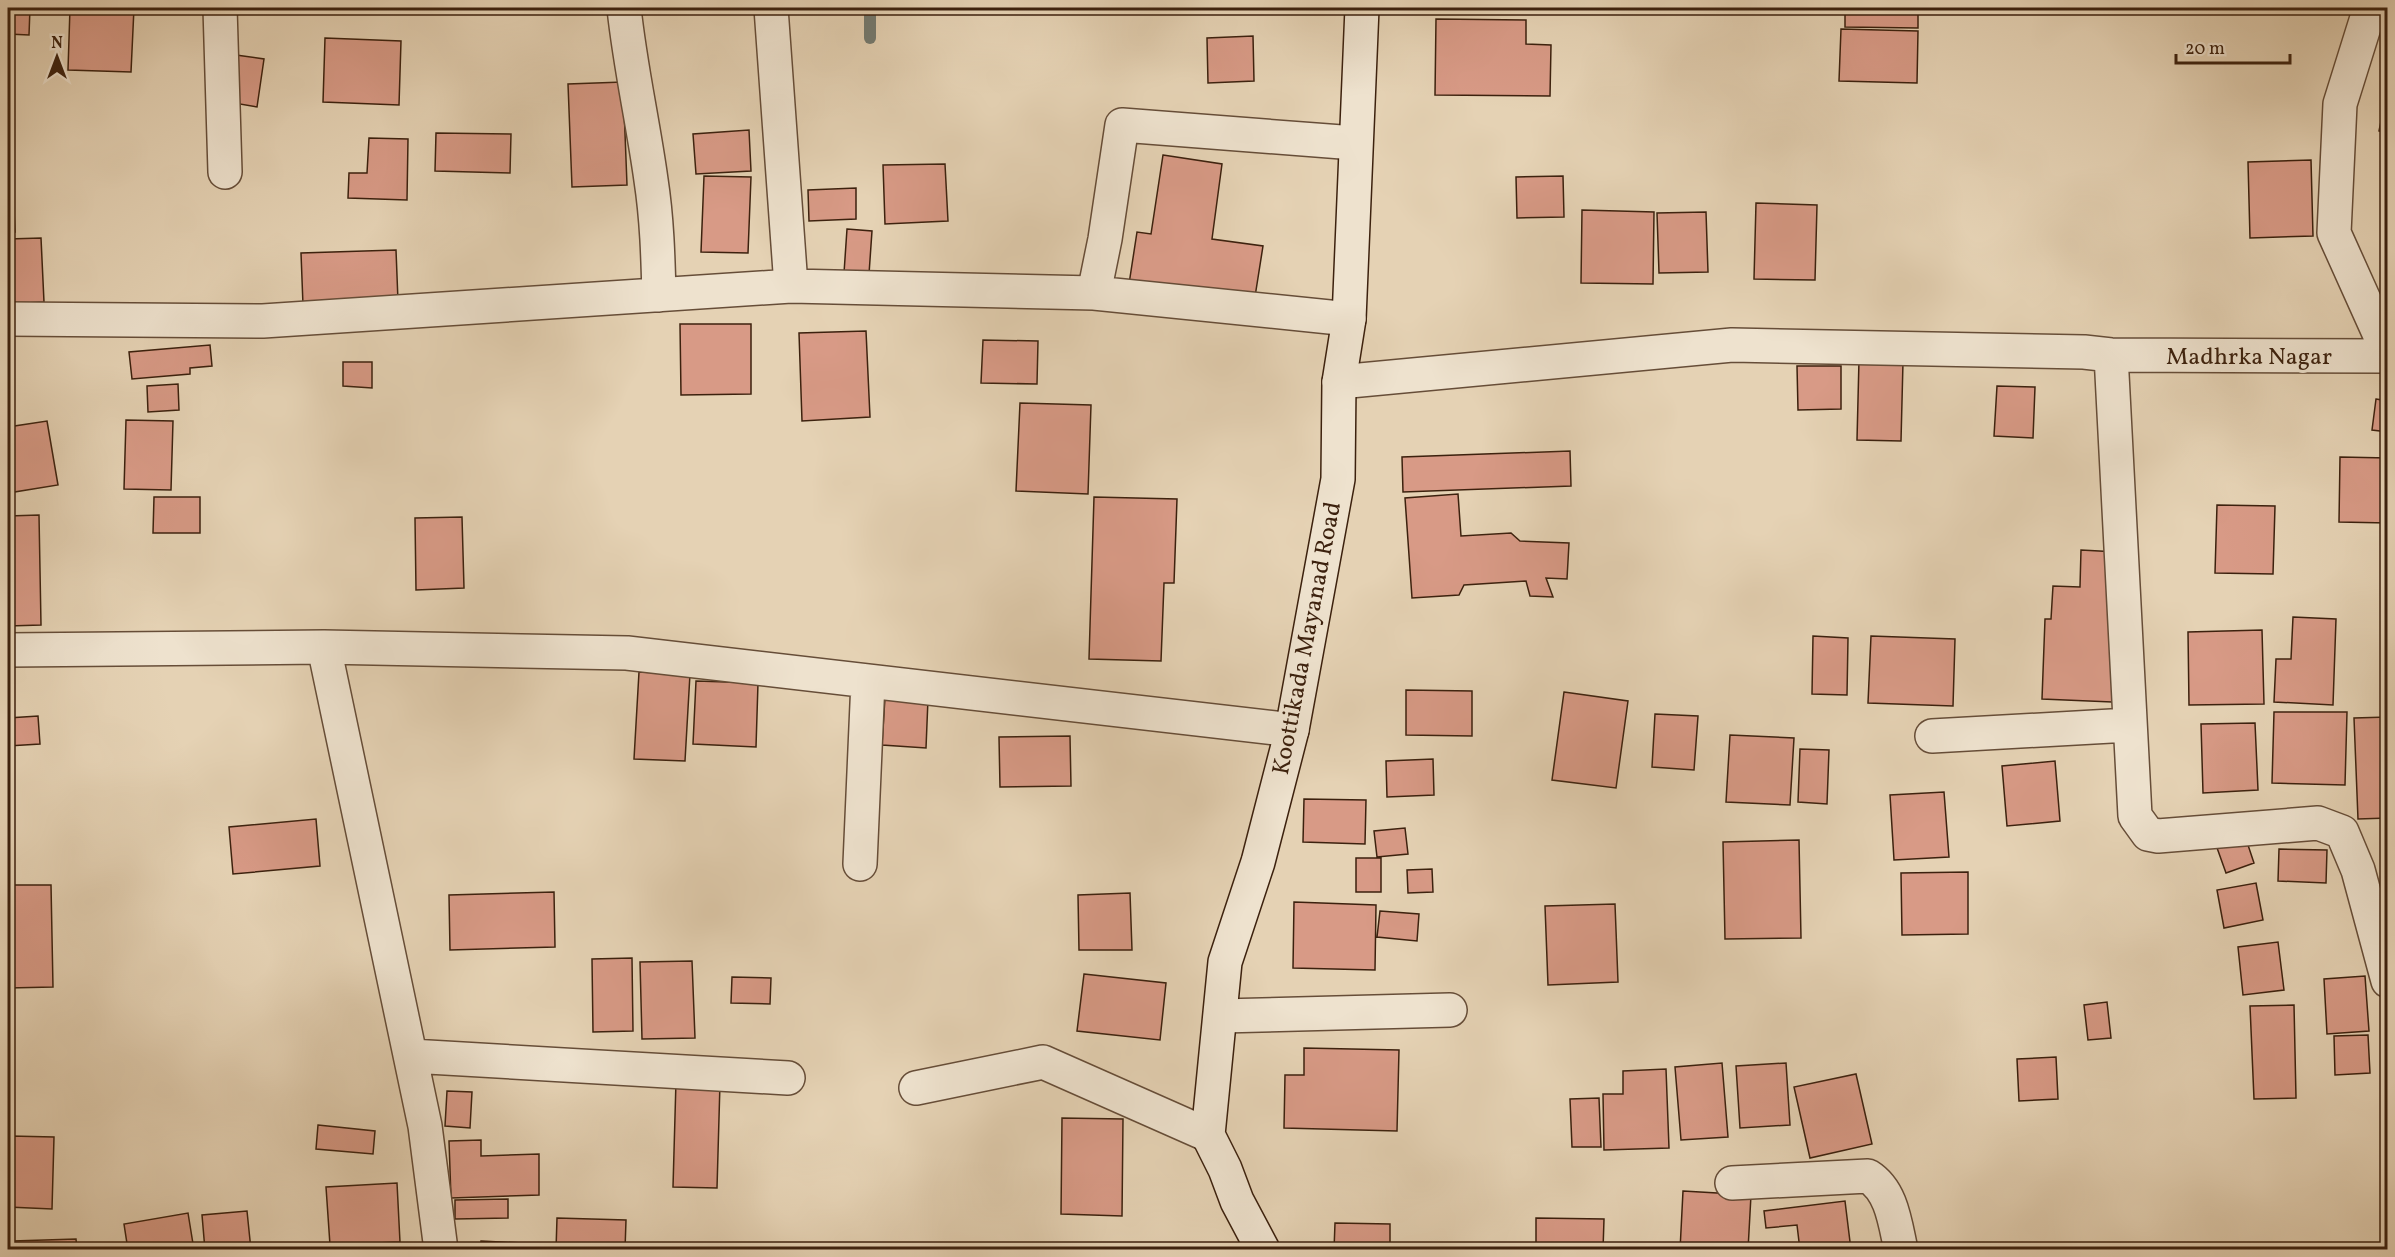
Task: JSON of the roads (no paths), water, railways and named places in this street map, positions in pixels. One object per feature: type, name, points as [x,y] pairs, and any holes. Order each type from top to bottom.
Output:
[{"type":"street","points":[[220,8],[225,172]]},
{"type":"street","points":[[624,8],[629,63],[651,180],[658,245],[659,295]]},
{"type":"street","points":[[771,8],[791,286]]},
{"type":"street","name":"Koottikada Mayanad Road","points":[[1208,1135],[1226,962],[1258,862],[1292,730],[1338,479],[1339,382],[1349,319],[1362,8]]},
{"type":"street","points":[[2370,8],[2340,104],[2334,232],[2388,354]]},
{"type":"street","points":[[1094,293],[1105,239],[1122,125],[1355,143]]},
{"type":"street","points":[[8,319],[263,321],[791,286],[1094,293],[1349,319]]},
{"type":"street","name":"Madhrka Nagar","points":[[1339,382],[1732,345],[2084,352],[2111,355],[2388,354]]},
{"type":"street","points":[[2111,355],[2134,816],[2148,834],[2158,837],[2318,823],[2342,832],[2358,870],[2388,981]]},
{"type":"street","points":[[8,650],[324,647],[627,653],[1292,730]]},
{"type":"street","points":[[324,647],[425,1126],[441,1250]]},
{"type":"street","points":[[860,864],[868,681]]},
{"type":"street","points":[[1932,736],[2129,725]]},
{"type":"street","points":[[1221,1016],[1450,1010]]},
{"type":"street","points":[[411,1056],[788,1078]]},
{"type":"street","points":[[916,1088],[1044,1062],[1208,1135],[1226,1169],[1237,1201],[1260,1249]]},
{"type":"street","points":[[1732,1183],[1868,1176],[1880,1184],[1889,1200],[1900,1250]]},
{"type":"waterway","points":[[870,8],[870,38]]}]
